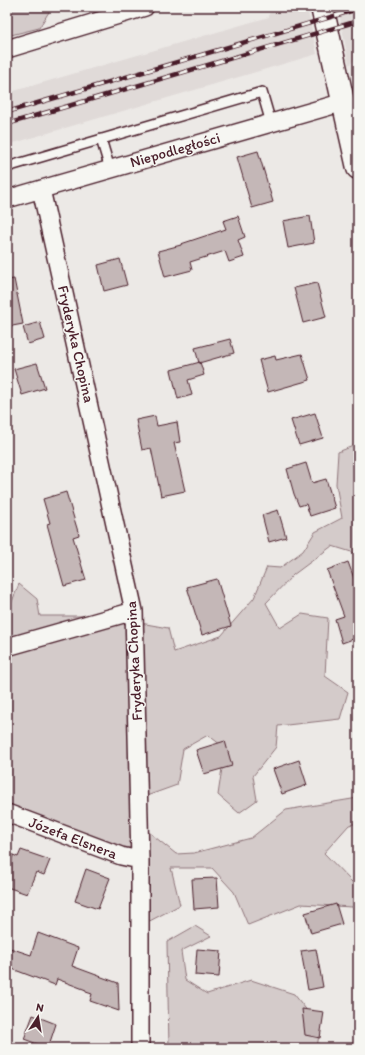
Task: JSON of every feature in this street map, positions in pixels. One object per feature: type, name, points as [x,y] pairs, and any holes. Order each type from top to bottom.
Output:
[{"type":"street","points":[[7,49],[145,7]]},
{"type":"street","points":[[324,13],[358,168]]},
{"type":"street","name":"Niepodległości","points":[[7,199],[344,102]]},
{"type":"street","name":"Fryderyka Chopina","points":[[41,189],[134,611],[140,860],[140,1048]]},
{"type":"street","points":[[7,647],[134,611]]},
{"type":"street","name":"Józefa Elsnera","points":[[7,813],[121,856],[140,860]]},
{"type":"lane","points":[[7,167],[262,92],[271,123]]},
{"type":"lane","points":[[102,139],[110,169]]},
{"type":"shaded area","points":[[7,7],[52,7],[39,28],[7,36]]},
{"type":"shaded area","points":[[281,7],[307,7],[317,54],[7,145],[7,93],[269,17],[269,13]]},
{"type":"shaded area","points":[[338,7],[358,7],[358,57],[349,65]]},
{"type":"shaded area","points":[[358,444],[358,554],[332,546],[293,575],[266,603],[280,628],[302,614],[328,618],[325,676],[348,692],[340,719],[278,726],[276,747],[253,776],[257,800],[239,813],[218,795],[225,748],[208,735],[183,749],[177,785],[141,798],[139,824],[176,854],[194,853],[251,838],[286,810],[358,798],[358,823],[349,825],[324,853],[352,882],[358,880],[358,909],[352,907],[301,904],[248,925],[234,892],[212,868],[171,868],[180,905],[144,924],[133,860],[7,810],[7,614],[19,584],[37,599],[40,616],[102,616],[168,628],[174,652],[221,636],[254,598],[267,567],[280,568],[303,551],[315,532],[342,518],[336,484],[338,452]]},
{"type":"shaded area","points":[[195,926],[211,936],[181,951],[185,980],[207,994],[251,980],[294,994],[320,1027],[317,1048],[169,1048],[167,942]]},
{"type":"building","points":[[258,151],[273,202],[252,208],[237,157]]},
{"type":"building","points":[[238,216],[245,237],[238,240],[244,257],[229,262],[225,251],[190,262],[192,270],[165,277],[158,251],[181,245],[226,229],[223,221]]},
{"type":"building","points":[[310,216],[314,243],[288,248],[283,221]]},
{"type":"building","points":[[120,259],[127,285],[104,291],[98,265]]},
{"type":"building","points":[[14,279],[23,324],[7,327],[7,280]]},
{"type":"building","points":[[317,283],[326,317],[303,323],[294,288]]},
{"type":"building","points":[[40,322],[45,339],[28,344],[23,327]]},
{"type":"building","points":[[230,339],[234,353],[199,363],[195,348]]},
{"type":"building","points":[[302,354],[310,380],[268,392],[259,360],[275,356],[276,360]]},
{"type":"building","points":[[200,362],[204,375],[188,380],[192,395],[178,399],[171,370]]},
{"type":"building","points":[[37,363],[45,388],[22,395],[14,369]]},
{"type":"building","points":[[315,413],[323,438],[299,445],[291,420]]},
{"type":"building","points":[[155,416],[157,426],[177,422],[180,442],[174,443],[185,491],[161,496],[151,448],[142,450],[136,420]]},
{"type":"building","points":[[306,463],[312,483],[326,479],[335,508],[310,516],[306,504],[299,506],[287,469]]},
{"type":"building","points":[[66,492],[79,535],[73,537],[86,580],[64,586],[47,524],[50,523],[43,499]]},
{"type":"building","points":[[278,510],[286,537],[269,542],[262,515]]},
{"type":"building","points":[[348,562],[358,589],[357,650],[353,639],[342,643],[335,619],[344,616],[327,570]]},
{"type":"building","points":[[217,579],[231,626],[202,635],[187,587]]},
{"type":"building","points":[[225,741],[232,766],[204,774],[196,750]]},
{"type":"building","points":[[299,760],[307,785],[282,794],[273,769]]},
{"type":"building","points":[[21,850],[50,860],[44,875],[36,872],[27,894],[7,887],[7,871],[13,855],[18,857]]},
{"type":"building","points":[[86,869],[110,878],[98,909],[75,901]]},
{"type":"building","points":[[217,878],[219,907],[194,909],[192,879]]},
{"type":"building","points":[[336,904],[342,924],[311,933],[305,913]]},
{"type":"building","points":[[38,933],[78,948],[72,966],[118,983],[119,1011],[90,1001],[92,994],[86,992],[86,990],[57,979],[55,985],[7,967],[7,947],[31,955]]},
{"type":"building","points":[[197,949],[221,951],[219,977],[195,975]]},
{"type":"building","points":[[316,949],[323,987],[308,990],[301,951]]},
{"type":"building","points":[[302,1009],[324,1012],[320,1038],[305,1035]]},
{"type":"building","points":[[33,1015],[56,1024],[48,1048],[24,1039]]},
{"type":"railway","points":[[7,112],[358,9]]},
{"type":"railway","points":[[7,124],[358,21]]}]
